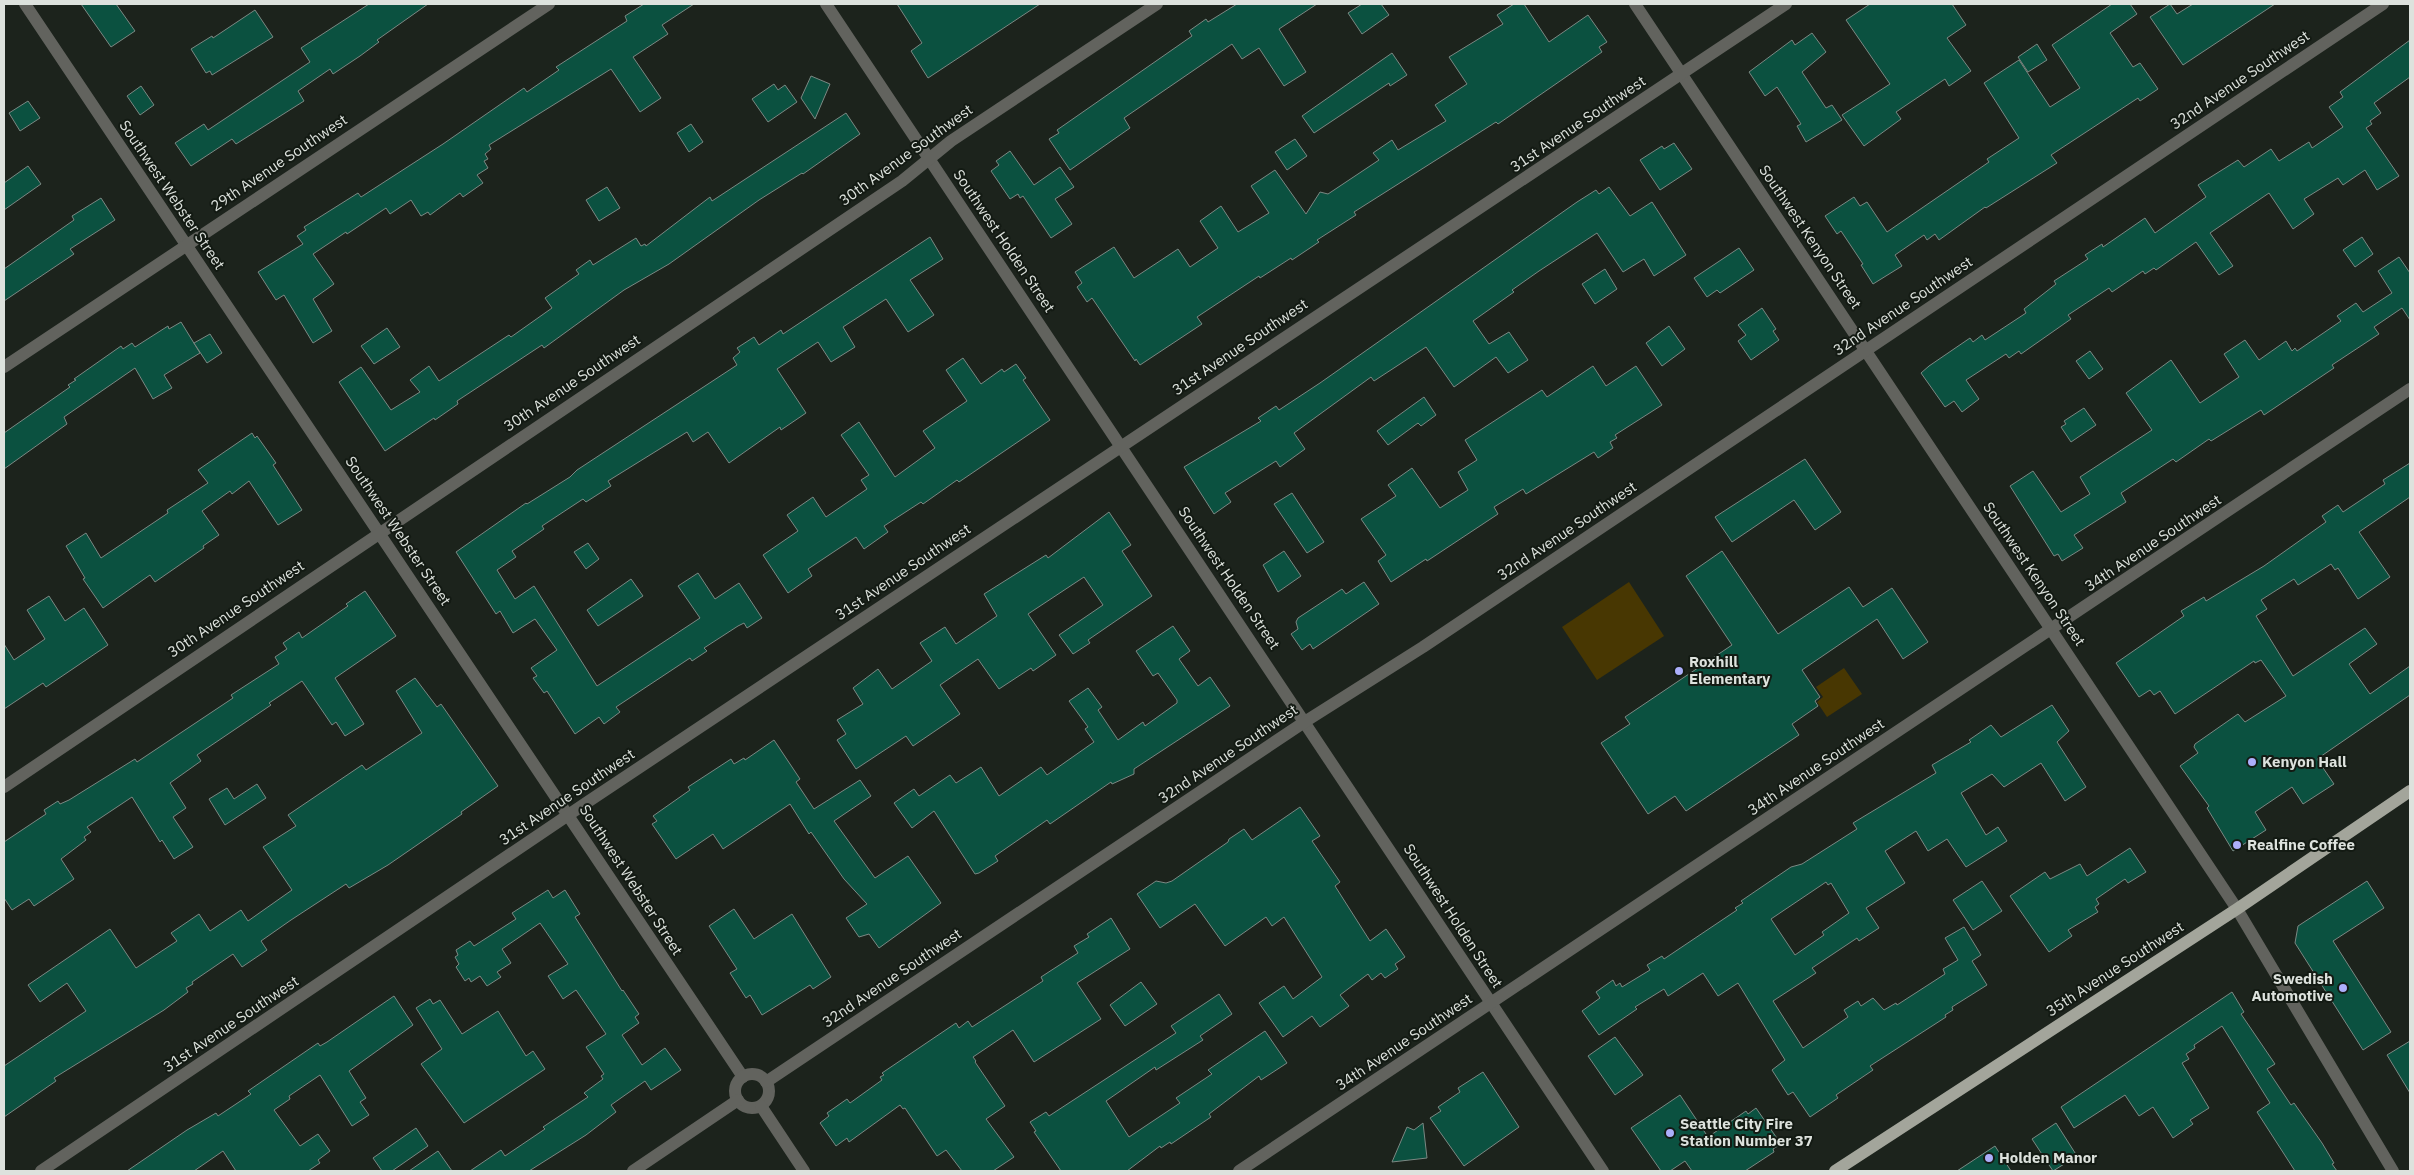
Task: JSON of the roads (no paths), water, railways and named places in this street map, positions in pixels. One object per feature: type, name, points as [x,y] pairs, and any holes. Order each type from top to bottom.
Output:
[{"type":"main road","name":"35th Avenue Southwest","points":[[1835,1171],[2237,909],[2410,791]]},
{"type":"street","name":"Southwest Webster Street","points":[[25,4],[743,1077]]},
{"type":"street","name":"29th Avenue Southwest","points":[[4,367],[549,4]]},
{"type":"street","name":"Southwest Holden Street","points":[[826,4],[1306,721],[1603,1171]]},
{"type":"street","name":"30th Avenue Southwest","points":[[4,787],[902,181],[951,141],[1157,4]]},
{"type":"street","name":"Southwest Kenyon Street","points":[[1635,4],[2237,909],[2393,1171]]},
{"type":"street","name":"31st Avenue Southwest","points":[[41,1171],[569,815],[1786,4]]},
{"type":"street","name":"32nd Avenue Southwest","points":[[766,1082],[1306,721],[1423,647],[2383,4]]},
{"type":"street","name":"34th Avenue Southwest","points":[[1239,1171],[2052,630],[2410,389]]},
{"type":"street","points":[[755,1074],[766,1082],[769,1094],[761,1106],[749,1108],[738,1100],[735,1091],[736,1085],[743,1077],[755,1074]]},
{"type":"street","points":[[633,1171],[738,1100]]},
{"type":"street","points":[[761,1106],[804,1171]]},
{"type":"place","name":"Roxhill Elementary","points":[[1679,671]]},
{"type":"place","name":"Kenyon Hall","points":[[2252,762]]},
{"type":"place","name":"Realfine Coffee","points":[[2237,845]]},
{"type":"place","name":"Swedish Automotive","points":[[2343,988]]},
{"type":"place","name":"Seattle City Fire Station Number 37","points":[[1670,1133]]},
{"type":"place","name":"Holden Manor","points":[[1989,1158]]}]
